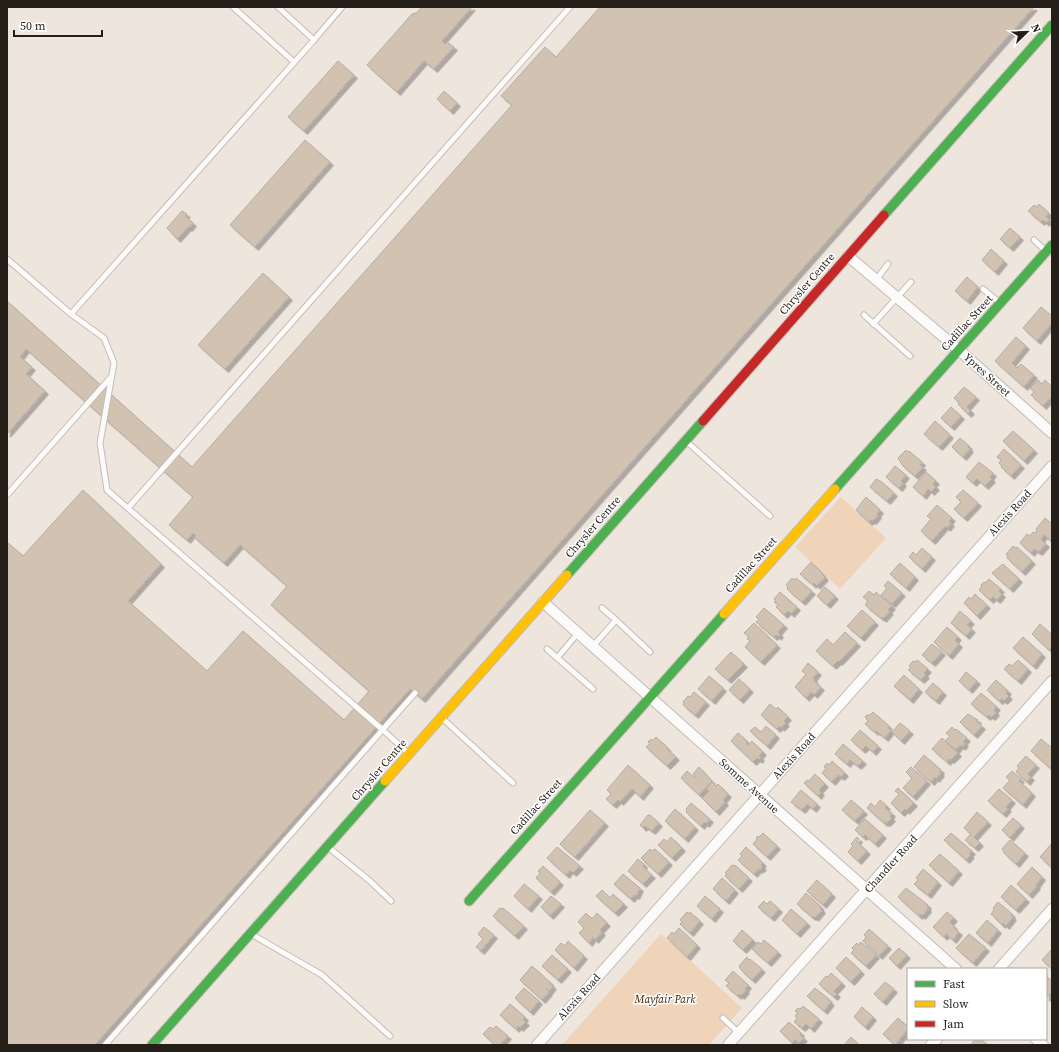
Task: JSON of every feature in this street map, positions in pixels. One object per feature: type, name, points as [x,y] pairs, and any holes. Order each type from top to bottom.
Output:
[{"type":"street","name":"Chrysler Centre","points":[[152,1045],[1052,25]]},
{"type":"street","name":"Cadillac Street","points":[[469,901],[1049,249]]},
{"type":"street","name":"Ypres Street","points":[[848,256],[959,350],[1052,433]]},
{"type":"street","name":"Alexis Road","points":[[537,1045],[1052,466]]},
{"type":"street","name":"Somme Avenue","points":[[543,602],[955,968]]},
{"type":"street","name":"Chandler Road","points":[[728,1045],[1052,681]]},
{"type":"street","points":[[1000,968],[1052,909]]},
{"type":"lane","points":[[233,7],[294,62]]},
{"type":"lane","points":[[278,7],[314,40]]},
{"type":"lane","points":[[71,314],[342,7]]},
{"type":"lane","points":[[128,508],[570,7]]},
{"type":"lane","points":[[1034,240],[1049,249]]},
{"type":"lane","points":[[7,259],[71,314],[104,338],[114,363],[100,443],[107,490],[409,754]]},
{"type":"lane","points":[[876,280],[888,264]]},
{"type":"lane","points":[[873,324],[911,282]]},
{"type":"lane","points":[[983,289],[1000,303]]},
{"type":"lane","points":[[864,315],[910,356]]},
{"type":"lane","points":[[7,495],[112,377]]},
{"type":"lane","points":[[685,441],[770,516]]},
{"type":"lane","points":[[602,608],[650,652]]},
{"type":"lane","points":[[593,646],[616,620]]},
{"type":"lane","points":[[557,658],[578,633]]},
{"type":"lane","points":[[546,649],[593,689]]},
{"type":"lane","points":[[105,1045],[415,693]]},
{"type":"lane","points":[[441,718],[513,783]]},
{"type":"lane","points":[[327,847],[370,881],[391,901]]},
{"type":"lane","points":[[250,934],[322,975],[390,1036]]},
{"type":"lane","points":[[723,1018],[739,1033]]},
{"type":"green space","points":[[841,497],[886,538],[840,589],[795,547]]},
{"type":"green space","name":"Mayfair Park","points":[[661,934],[742,1008],[709,1045],[562,1045]]},
{"type":"building","points":[[422,7],[472,7],[442,41],[445,44],[447,42],[454,47],[434,69],[424,61],[397,92],[367,65],[412,14],[416,13]]},
{"type":"building","points":[[600,7],[1034,7],[422,699],[410,689],[95,1045],[7,1045],[7,542],[23,556],[83,490],[161,564],[128,601],[207,671],[243,631],[344,720],[369,691],[271,605],[287,586],[240,545],[224,563],[194,537],[196,536],[193,533],[187,540],[169,525],[193,497],[26,349],[20,357],[32,367],[26,374],[45,391],[7,434],[7,301],[192,467],[512,105],[501,96],[545,47],[556,57]]},
{"type":"building","points":[[338,61],[354,75],[304,131],[288,117]]},
{"type":"building","points":[[444,91],[457,103],[450,111],[437,99]]},
{"type":"building","points":[[305,140],[330,162],[255,247],[230,225]]},
{"type":"building","points":[[1039,204],[1049,213],[1046,217],[1049,219],[1046,223],[1043,220],[1041,222],[1028,211],[1034,205],[1037,207]]},
{"type":"building","points":[[182,211],[187,214],[185,216],[193,223],[177,239],[167,228]]},
{"type":"building","points":[[1010,228],[1020,237],[1010,248],[1000,239]]},
{"type":"building","points":[[991,249],[1004,261],[995,272],[982,260]]},
{"type":"building","points":[[263,273],[289,297],[225,369],[198,345]]},
{"type":"building","points":[[967,277],[978,287],[967,301],[955,291]]},
{"type":"building","points":[[1041,307],[1052,316],[1052,323],[1037,341],[1023,328]]},
{"type":"building","points":[[1016,337],[1026,346],[1012,363],[1017,368],[1021,364],[1034,375],[1024,387],[995,361]]},
{"type":"building","points":[[1038,380],[1042,384],[1045,380],[1052,387],[1052,396],[1043,406],[1031,395],[1034,392],[1030,388]]},
{"type":"building","points":[[964,387],[976,397],[967,407],[971,411],[968,414],[954,398]]},
{"type":"building","points":[[951,407],[961,416],[951,427],[941,418]]},
{"type":"building","points":[[935,421],[950,435],[939,447],[924,434]]},
{"type":"building","points":[[1013,431],[1034,450],[1024,461],[1003,441]]},
{"type":"building","points":[[960,438],[969,446],[968,447],[970,449],[963,457],[952,447]]},
{"type":"building","points":[[1004,449],[1021,465],[1011,476],[1001,467],[1002,466],[999,463],[1001,460],[997,457]]},
{"type":"building","points":[[906,450],[922,462],[920,465],[923,467],[915,476],[903,466],[898,458]]},
{"type":"building","points":[[979,462],[993,473],[990,477],[992,479],[985,486],[977,479],[973,483],[966,477]]},
{"type":"building","points":[[895,466],[906,475],[901,481],[903,483],[899,488],[886,477]]},
{"type":"building","points":[[926,472],[936,481],[933,484],[936,487],[931,492],[928,489],[923,496],[913,487]]},
{"type":"building","points":[[876,479],[882,482],[894,493],[887,501],[870,487]]},
{"type":"building","points":[[963,490],[978,503],[964,518],[954,509],[961,502],[956,497]]},
{"type":"building","points":[[866,497],[880,510],[873,521],[871,520],[869,522],[856,510]]},
{"type":"building","points":[[937,505],[952,518],[949,521],[951,523],[947,528],[945,526],[932,541],[921,531],[931,519],[927,516]]},
{"type":"building","points":[[1045,518],[1052,524],[1052,540],[1051,541],[1044,535],[1041,539],[1046,544],[1039,552],[1034,549],[1031,553],[1020,543],[1027,534],[1030,536],[1033,532],[1035,533],[1037,531],[1036,529]]},
{"type":"building","points":[[1013,546],[1016,548],[1017,547],[1032,561],[1022,572],[1007,558],[1008,556],[1006,554]]},
{"type":"building","points":[[922,548],[932,557],[922,569],[909,557],[913,552],[916,555]]},
{"type":"building","points":[[811,562],[825,577],[817,586],[814,583],[813,585],[800,574]]},
{"type":"building","points":[[900,563],[915,577],[906,588],[890,574]]},
{"type":"building","points":[[1003,564],[1019,579],[1010,589],[992,573]]},
{"type":"building","points":[[792,578],[795,580],[796,578],[812,591],[802,602],[787,589],[788,587],[786,585]]},
{"type":"building","points":[[989,579],[1001,589],[999,591],[1002,594],[997,600],[993,597],[990,600],[979,590],[982,586],[981,585]]},
{"type":"building","points":[[888,581],[902,593],[892,604],[881,595],[887,588],[884,586]]},
{"type":"building","points":[[825,587],[835,596],[827,605],[817,596]]},
{"type":"building","points":[[869,591],[874,595],[876,592],[892,606],[888,610],[890,611],[883,619],[865,605],[868,601],[863,597]]},
{"type":"building","points":[[780,592],[797,607],[791,614],[788,611],[784,615],[776,607],[778,605],[774,602],[776,601],[774,599]]},
{"type":"building","points":[[975,594],[987,605],[977,616],[964,603],[969,597],[971,599]]},
{"type":"building","points":[[764,608],[784,625],[778,632],[780,634],[778,637],[776,635],[774,637],[756,622],[759,619],[756,617]]},
{"type":"building","points":[[862,610],[875,622],[861,638],[847,626]]},
{"type":"building","points":[[960,611],[971,621],[967,625],[972,629],[966,636],[951,623]]},
{"type":"building","points":[[754,623],[777,645],[761,662],[745,647],[750,641],[747,639],[749,637],[744,633]]},
{"type":"building","points":[[1040,624],[1052,635],[1052,647],[1049,650],[1032,634]]},
{"type":"building","points":[[947,627],[958,637],[955,640],[959,644],[949,656],[934,642]]},
{"type":"building","points":[[845,632],[857,643],[839,662],[838,661],[833,666],[816,651],[827,639],[833,645]]},
{"type":"building","points":[[1023,637],[1042,654],[1033,666],[1013,648]]},
{"type":"building","points":[[932,644],[942,652],[932,663],[922,655]]},
{"type":"building","points":[[731,652],[744,664],[728,680],[715,669]]},
{"type":"building","points":[[917,660],[928,669],[924,673],[926,675],[921,680],[908,670],[911,668],[909,666],[913,661],[915,662]]},
{"type":"building","points":[[1018,660],[1028,669],[1018,681],[1004,669],[1009,664],[1012,666]]},
{"type":"building","points":[[808,663],[818,672],[813,678],[815,680],[814,681],[821,687],[814,695],[811,692],[806,698],[795,687],[806,674],[802,671]]},
{"type":"building","points":[[966,672],[977,681],[969,690],[959,681]]},
{"type":"building","points":[[904,675],[919,689],[910,700],[894,686]]},
{"type":"building","points":[[709,676],[723,688],[712,701],[698,689]]},
{"type":"building","points":[[739,679],[750,689],[740,700],[729,690]]},
{"type":"building","points":[[996,680],[1008,691],[1006,693],[1009,696],[1004,701],[1002,699],[999,701],[987,690]]},
{"type":"building","points":[[933,683],[943,692],[936,701],[925,692]]},
{"type":"building","points":[[694,692],[706,702],[695,715],[683,705],[683,702],[688,696],[690,697]]},
{"type":"building","points":[[981,693],[997,707],[994,710],[996,712],[992,717],[989,715],[987,717],[971,704]]},
{"type":"building","points":[[770,704],[776,709],[778,707],[788,717],[784,721],[786,723],[781,728],[780,726],[777,729],[761,715]]},
{"type":"building","points":[[873,712],[889,726],[888,728],[891,730],[885,738],[865,724],[868,721],[865,717]]},
{"type":"building","points":[[968,714],[978,720],[976,721],[982,726],[974,735],[960,722]]},
{"type":"building","points":[[900,723],[910,731],[901,741],[892,732]]},
{"type":"building","points":[[766,726],[776,735],[767,746],[750,731],[755,727],[761,732]]},
{"type":"building","points":[[952,727],[967,738],[963,742],[965,743],[962,747],[960,745],[956,750],[945,741],[950,736],[946,733]]},
{"type":"building","points":[[860,730],[878,746],[873,752],[866,746],[862,750],[851,740]]},
{"type":"building","points":[[738,733],[747,741],[746,742],[749,745],[752,741],[763,752],[759,756],[761,757],[759,760],[757,758],[753,762],[731,741]]},
{"type":"building","points":[[656,737],[676,757],[667,766],[646,747],[650,744],[648,742],[651,739],[652,741]]},
{"type":"building","points":[[942,738],[958,753],[947,762],[932,749]]},
{"type":"building","points":[[1041,739],[1052,748],[1052,766],[1050,768],[1031,751]]},
{"type":"building","points":[[843,744],[863,761],[858,766],[850,760],[847,764],[835,754]]},
{"type":"building","points":[[924,755],[941,770],[941,773],[936,779],[935,777],[931,782],[914,767]]},
{"type":"building","points":[[1026,756],[1036,765],[1028,774],[1031,777],[1027,782],[1016,772],[1019,768],[1017,766]]},
{"type":"building","points":[[832,761],[845,773],[841,777],[838,775],[832,782],[822,773],[826,768],[824,767],[827,763],[829,765]]},
{"type":"building","points":[[628,765],[650,785],[640,797],[632,789],[620,802],[618,800],[613,805],[606,799],[611,794],[607,790]]},
{"type":"building","points":[[699,767],[712,781],[699,795],[681,778],[687,771],[695,778],[696,777],[693,774]]},
{"type":"building","points":[[911,767],[927,781],[913,797],[903,788],[912,778],[906,772]]},
{"type":"building","points":[[1012,771],[1021,779],[1019,781],[1032,793],[1023,805],[1003,788],[1010,780],[1006,777]]},
{"type":"building","points":[[815,774],[825,784],[819,790],[821,792],[818,796],[804,783],[807,780],[809,781]]},
{"type":"building","points":[[712,782],[716,786],[718,784],[728,794],[723,800],[725,802],[716,812],[702,798],[709,791],[706,789]]},
{"type":"building","points":[[898,788],[914,803],[906,811],[905,809],[901,813],[891,803],[899,794],[895,791]]},
{"type":"building","points":[[999,789],[1012,800],[1006,807],[1008,808],[1003,814],[988,801]]},
{"type":"building","points":[[801,790],[817,804],[813,809],[807,804],[802,810],[791,802]]},
{"type":"building","points":[[851,800],[864,811],[855,821],[842,810]]},
{"type":"building","points":[[880,800],[887,806],[885,808],[892,813],[890,816],[892,818],[887,823],[884,823],[867,808],[871,803],[875,807]]},
{"type":"building","points":[[691,803],[710,819],[706,824],[704,822],[701,826],[686,812],[686,809]]},
{"type":"building","points":[[675,809],[695,827],[685,839],[665,821]]},
{"type":"building","points":[[590,810],[605,823],[575,857],[560,844]]},
{"type":"building","points":[[977,812],[988,822],[974,837],[980,843],[975,848],[965,840],[971,834],[964,828]]},
{"type":"building","points":[[648,815],[659,823],[652,831],[645,826],[643,828],[640,825]]},
{"type":"building","points":[[1013,818],[1021,825],[1010,838],[1002,830]]},
{"type":"building","points":[[865,819],[883,835],[875,844],[865,835],[863,837],[855,830]]},
{"type":"building","points":[[763,833],[777,846],[767,857],[753,844],[757,839],[756,838]]},
{"type":"building","points":[[951,833],[972,851],[969,854],[971,855],[966,860],[944,840]]},
{"type":"building","points":[[671,837],[682,848],[672,858],[658,845],[664,839],[667,842]]},
{"type":"building","points":[[857,837],[859,839],[857,842],[867,851],[858,861],[848,852],[853,846],[851,844]]},
{"type":"building","points":[[1010,840],[1025,853],[1016,864],[1004,853],[1002,849]]},
{"type":"building","points":[[1052,843],[1052,868],[1040,857]]},
{"type":"building","points":[[557,847],[580,866],[573,873],[570,870],[566,875],[547,858]]},
{"type":"building","points":[[746,847],[763,863],[761,865],[763,867],[759,870],[758,869],[754,874],[738,860],[742,856],[740,854]]},
{"type":"building","points":[[650,849],[652,851],[655,849],[669,862],[658,874],[641,858]]},
{"type":"building","points":[[940,854],[959,871],[949,883],[929,865]]},
{"type":"building","points":[[638,859],[644,864],[643,867],[652,875],[643,884],[628,871]]},
{"type":"building","points":[[732,865],[735,865],[749,878],[739,889],[725,876],[727,874],[725,873]]},
{"type":"building","points":[[543,866],[560,882],[551,892],[536,878],[540,873],[538,871]]},
{"type":"building","points":[[1032,867],[1042,877],[1036,885],[1037,886],[1029,895],[1017,884]]},
{"type":"building","points":[[923,869],[938,882],[928,895],[914,884],[918,880],[916,878]]},
{"type":"building","points":[[623,874],[640,888],[636,896],[634,895],[631,899],[614,884]]},
{"type":"building","points":[[722,878],[735,890],[726,901],[713,889]]},
{"type":"building","points":[[817,880],[832,894],[823,905],[807,891]]},
{"type":"building","points":[[524,884],[539,896],[528,909],[514,896]]},
{"type":"building","points":[[1011,885],[1026,899],[1016,910],[1001,897]]},
{"type":"building","points":[[906,888],[928,905],[928,909],[922,916],[920,914],[919,916],[898,897]]},
{"type":"building","points":[[602,890],[610,898],[613,894],[624,904],[615,913],[596,896]]},
{"type":"building","points":[[806,893],[821,907],[820,908],[822,910],[815,918],[797,904]]},
{"type":"building","points":[[551,896],[561,904],[550,916],[541,907]]},
{"type":"building","points":[[705,896],[720,909],[712,919],[697,906]]},
{"type":"building","points":[[764,901],[767,904],[770,901],[779,909],[771,918],[758,907]]},
{"type":"building","points":[[998,902],[1012,914],[1011,915],[1013,917],[1006,926],[1003,923],[1002,925],[991,914],[994,910],[993,908]]},
{"type":"building","points":[[500,908],[503,908],[524,926],[515,936],[493,916]]},
{"type":"building","points":[[791,909],[807,923],[797,934],[782,920]]},
{"type":"building","points":[[687,912],[689,914],[690,912],[700,921],[690,933],[680,924],[682,922],[680,920]]},
{"type":"building","points":[[947,912],[954,918],[950,922],[959,932],[953,940],[946,934],[944,937],[933,927]]},
{"type":"building","points":[[586,913],[592,919],[597,913],[607,923],[600,930],[602,932],[595,940],[593,937],[589,943],[579,933],[584,928],[578,922]]},
{"type":"building","points":[[987,920],[998,930],[988,943],[976,933]]},
{"type":"building","points":[[484,927],[494,935],[481,951],[476,947],[483,939],[478,934]]},
{"type":"building","points":[[679,928],[697,945],[687,957],[667,938],[672,932],[674,934]]},
{"type":"building","points":[[869,929],[888,946],[879,956],[863,941],[866,937],[864,935]]},
{"type":"building","points":[[742,930],[753,940],[743,950],[733,941]]},
{"type":"building","points":[[969,934],[986,948],[973,963],[956,948]]},
{"type":"building","points":[[764,940],[778,952],[768,963],[752,949],[758,942],[761,944]]},
{"type":"building","points":[[568,941],[584,956],[574,968],[555,950],[561,943],[565,946]]},
{"type":"building","points":[[861,942],[876,955],[866,966],[851,953],[854,950],[852,948],[857,943],[858,945]]},
{"type":"building","points":[[899,948],[907,955],[897,966],[889,958]]},
{"type":"building","points":[[1051,950],[1052,951],[1052,969],[1042,960]]},
{"type":"building","points":[[552,955],[568,969],[558,980],[542,966]]},
{"type":"building","points":[[747,957],[762,969],[752,980],[741,970],[739,966]]},
{"type":"building","points":[[846,957],[861,971],[851,982],[836,968]]},
{"type":"building","points":[[532,966],[553,986],[549,991],[546,988],[549,992],[542,1000],[520,980]]},
{"type":"building","points":[[733,971],[748,985],[741,996],[739,994],[738,996],[726,986],[729,983],[725,980]]},
{"type":"building","points":[[831,973],[842,983],[834,991],[837,994],[834,997],[819,984]]},
{"type":"building","points":[[1047,977],[1052,981],[1052,992],[1047,997]]},
{"type":"building","points":[[885,982],[894,989],[883,1002],[874,994]]},
{"type":"building","points":[[524,988],[539,1001],[530,1012],[515,998]]},
{"type":"building","points":[[815,988],[831,1002],[824,1011],[807,996]]},
{"type":"building","points":[[510,1004],[525,1017],[523,1020],[526,1022],[520,1028],[518,1026],[516,1029],[500,1015]]},
{"type":"building","points":[[803,1006],[819,1019],[811,1029],[806,1024],[802,1028],[794,1022],[797,1018],[795,1016],[798,1012],[795,1011]]},
{"type":"building","points":[[862,1007],[873,1017],[865,1027],[854,1017]]},
{"type":"building","points":[[898,1018],[907,1026],[907,1030],[895,1045],[883,1034]]},
{"type":"building","points":[[789,1022],[801,1033],[800,1035],[804,1038],[799,1043],[795,1040],[792,1043],[780,1031]]},
{"type":"building","points":[[496,1026],[508,1036],[500,1045],[495,1045],[483,1034],[490,1027],[493,1029]]},
{"type":"building","points":[[851,1037],[859,1045],[844,1045]]},
{"type":"building","points":[[974,1040],[978,1042],[982,1040],[988,1045],[971,1045]]},
{"type":"traffic: fast","points":[[884,215],[1052,25]]},
{"type":"traffic: fast","points":[[835,489],[1052,245]]},
{"type":"traffic: fast","points":[[567,575],[703,421]]},
{"type":"traffic: fast","points":[[469,901],[724,614]]},
{"type":"traffic: fast","points":[[152,1045],[385,781]]},
{"type":"traffic: slow","points":[[724,614],[835,489]]},
{"type":"traffic: slow","points":[[385,781],[567,575]]},
{"type":"traffic: jam","points":[[703,421],[884,215]]}]
